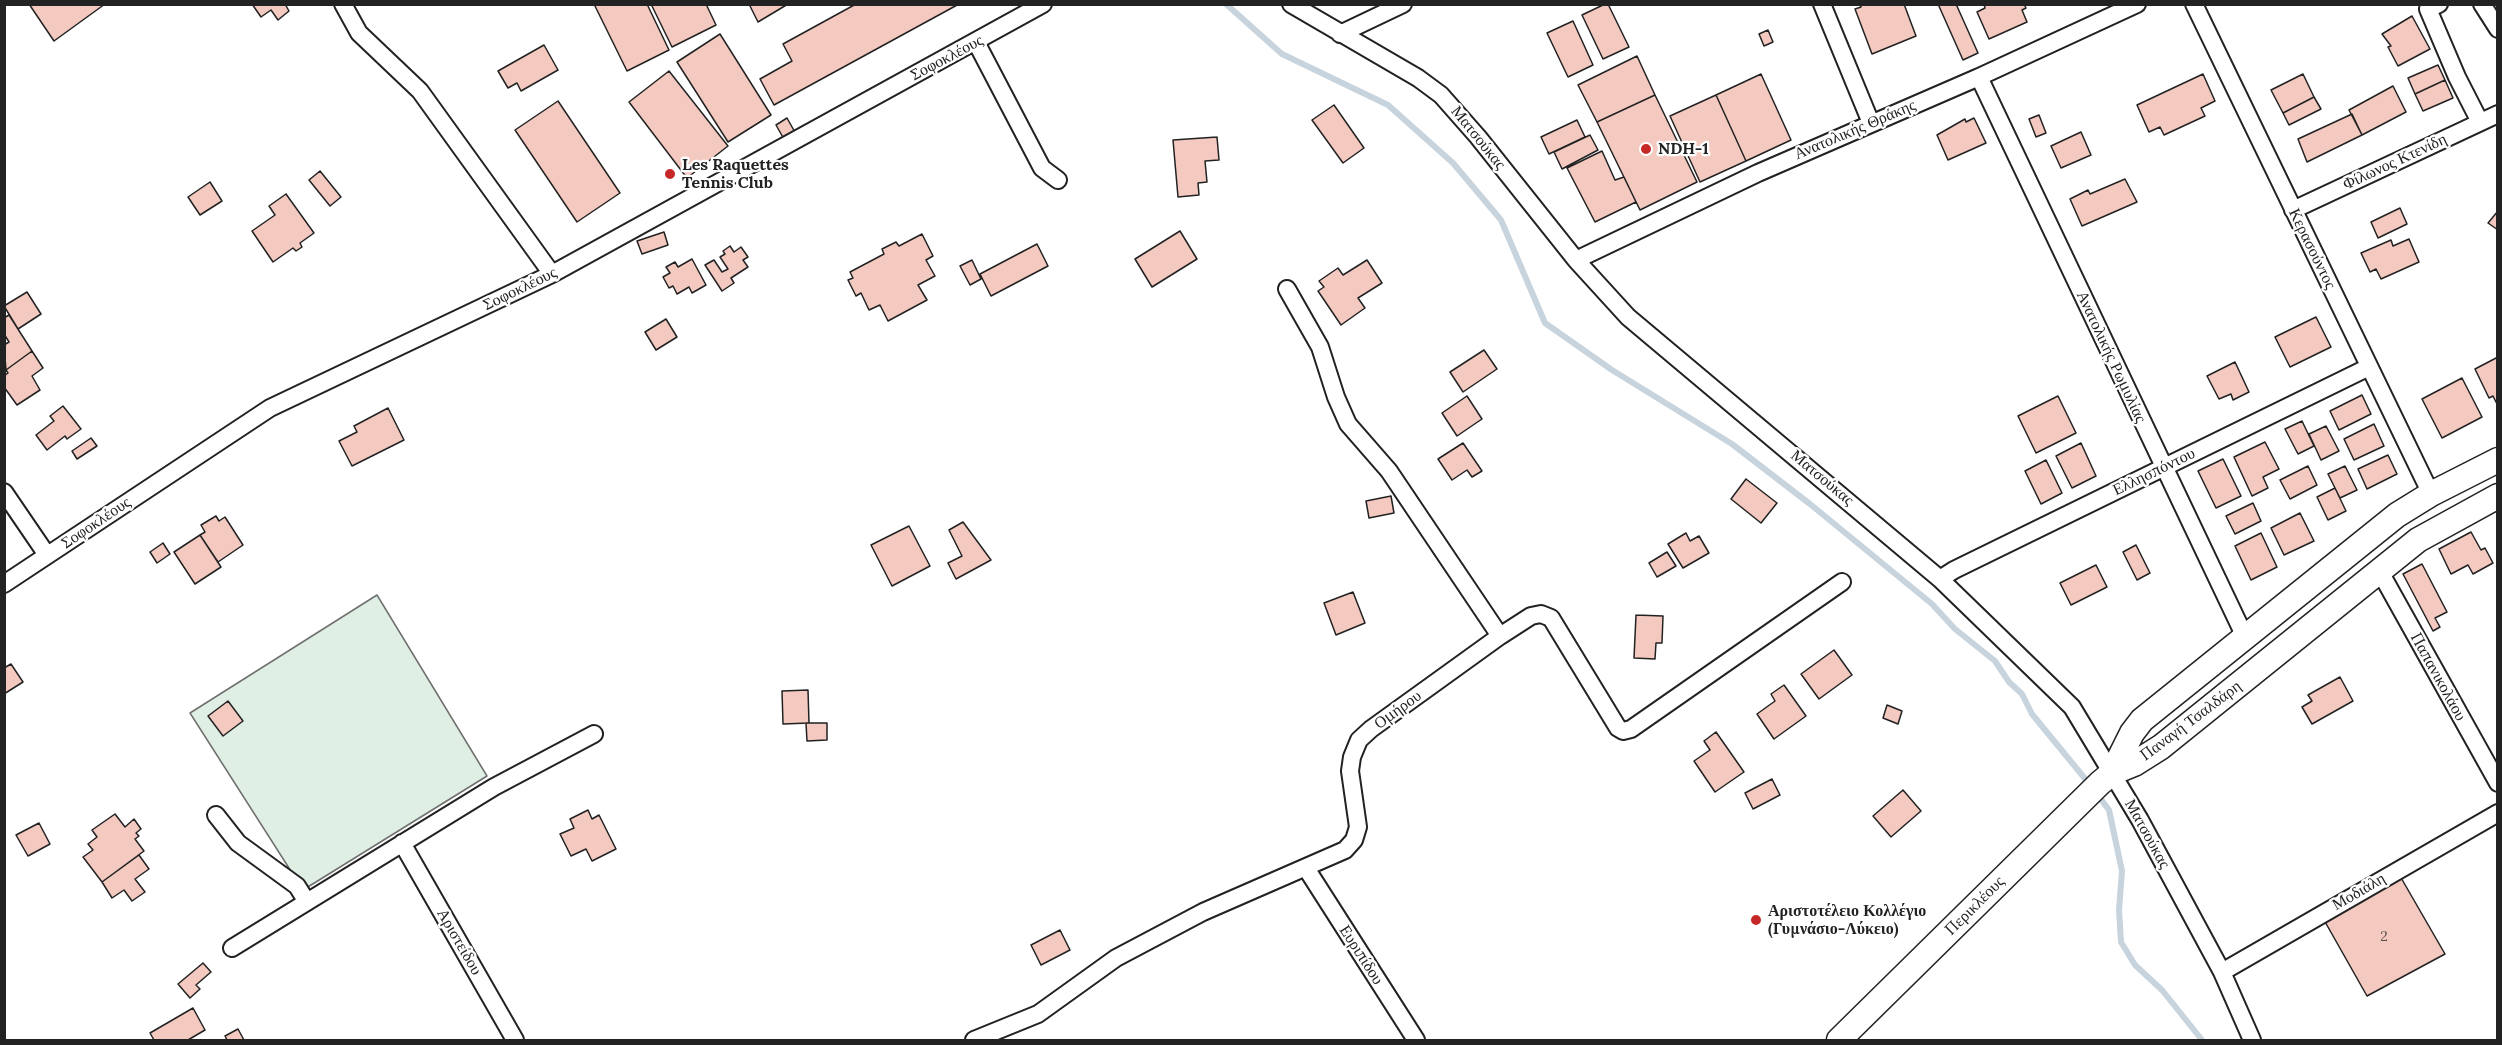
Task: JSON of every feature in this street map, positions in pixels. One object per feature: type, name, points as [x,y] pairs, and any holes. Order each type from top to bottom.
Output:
[{"type":"street","points":[[343,4],[359,33],[420,91],[552,274]]},
{"type":"street","name":"Σοφοκλέους","points":[[4,584],[270,408],[552,274],[1042,4]]},
{"type":"street","name":"Ματσούκας","points":[[1291,4],[1418,78],[1450,104],[1576,260],[1628,317],[1940,579],[2072,707],[2106,778],[2222,972],[2252,1041]]},
{"type":"street","points":[[1340,34],[1403,4]]},
{"type":"street","points":[[1822,4],[1870,123]]},
{"type":"street","name":"Ανατολικής Θράκης","points":[[1576,260],[1758,173],[1979,77],[2137,4]]},
{"type":"street","name":"Κερασούντος","points":[[2194,4],[2431,494]]},
{"type":"street","points":[[2439,4],[2428,9],[2457,77],[2480,122]]},
{"type":"street","points":[[2482,4],[2498,29]]},
{"type":"street","points":[[976,42],[1042,168],[1058,180]]},
{"type":"street","name":"Ανατολικής Ρωμυλίας","points":[[1979,77],[2244,638]]},
{"type":"street","name":"Φίλωνος Κτενίδη","points":[[2293,210],[2498,114]]},
{"type":"street","points":[[1287,289],[1320,347],[1336,397],[1348,424],[1389,471],[1500,636]]},
{"type":"street","name":"Ελλησπόντου","points":[[1940,579],[1954,570],[2369,367]]},
{"type":"street","name":"Παναγή Τσαλδάρη","points":[[2106,778],[2142,720],[2397,515],[2431,494],[2498,460]]},
{"type":"street","points":[[4,492],[48,555]]},
{"type":"street","name":"Παναγή Τσαλδάρη","points":[[2106,778],[2161,747],[2379,570],[2437,527],[2498,496]]},
{"type":"street","name":"Παπανικολάου","points":[[2379,570],[2498,783]]},
{"type":"street","name":"Ομήρου","points":[[974,1041],[1038,1014],[1116,958],[1151,938],[1203,912],[1345,850],[1357,834],[1358,812],[1350,771],[1352,757],[1359,740],[1500,636],[1531,616],[1541,614],[1548,616],[1570,647],[1618,728],[1626,731],[1842,582]]},
{"type":"street","points":[[232,948],[494,787],[594,734]]},
{"type":"street","name":"Περικλέους","points":[[1839,1041],[2106,778]]},
{"type":"street","name":"Μοδιάλη","points":[[2222,972],[2498,813]]},
{"type":"street","points":[[216,815],[238,843],[297,886],[308,902]]},
{"type":"street","name":"Αριστείδου","points":[[402,843],[515,1041]]},
{"type":"street","name":"Ευριπίδου","points":[[1306,868],[1416,1041]]},
{"type":"green space","points":[[377,595],[487,776],[303,890],[190,713]]},
{"type":"building","points":[[29,4],[105,4],[54,41]]},
{"type":"building","points":[[252,4],[285,4],[289,11],[278,20],[271,10],[261,17]]},
{"type":"building","points":[[594,4],[647,4],[669,50],[627,71]]},
{"type":"building","points":[[651,4],[706,4],[716,25],[672,47]]},
{"type":"building","points":[[749,4],[788,4],[758,22]]},
{"type":"building","points":[[856,4],[959,4],[774,105],[760,79],[792,61],[783,44]]},
{"type":"building","points":[[1608,4],[1629,47],[1603,59],[1582,15]]},
{"type":"building","points":[[1860,4],[1904,4],[1916,36],[1872,54],[1855,9],[1861,7]]},
{"type":"building","points":[[1938,4],[1956,4],[1978,53],[1963,60]]},
{"type":"building","points":[[1984,4],[2024,4],[2026,8],[2022,10],[2027,22],[1989,39],[1977,12],[1985,8]]},
{"type":"building","points":[[2412,16],[2430,49],[2398,66],[2388,47],[2391,46],[2382,34]]},
{"type":"building","points":[[1573,21],[1593,65],[1568,77],[1547,33]]},
{"type":"building","points":[[1768,30],[1773,42],[1764,46],[1759,34]]},
{"type":"building","points":[[720,34],[771,115],[728,142],[677,62]]},
{"type":"building","points":[[544,45],[558,70],[521,91],[517,83],[508,88],[498,71]]},
{"type":"building","points":[[1637,56],[1655,95],[1597,122],[1578,85]]},
{"type":"building","points":[[2438,65],[2445,80],[2415,94],[2408,78]]},
{"type":"building","points":[[669,71],[728,146],[687,178],[629,102]]},
{"type":"building","points":[[1761,74],[1791,140],[1746,161],[1716,95]]},
{"type":"building","points":[[2203,74],[2215,101],[2201,108],[2205,116],[2164,135],[2160,127],[2149,132],[2137,105]]},
{"type":"building","points":[[2303,74],[2314,97],[2283,113],[2271,90]]},
{"type":"building","points":[[2445,80],[2453,98],[2423,111],[2415,94]]},
{"type":"building","points":[[2393,86],[2406,112],[2362,135],[2349,110]]},
{"type":"building","name":"NDH-1","points":[[1655,95],[1697,182],[1640,210],[1597,122]]},
{"type":"building","points":[[1716,95],[1746,161],[1700,182],[1670,116]]},
{"type":"building","points":[[2314,97],[2321,109],[2289,125],[2283,113]]},
{"type":"building","points":[[558,101],[620,193],[577,222],[515,130]]},
{"type":"building","points":[[1334,105],[1364,148],[1343,163],[1312,120]]},
{"type":"building","points":[[2352,114],[2362,135],[2307,162],[2298,139]]},
{"type":"building","points":[[2039,115],[2046,133],[2036,137],[2029,119]]},
{"type":"building","points":[[787,118],[796,134],[785,141],[776,125]]},
{"type":"building","points":[[1974,118],[1986,143],[1948,160],[1937,135],[1965,119],[1966,122]]},
{"type":"building","points":[[1577,120],[1585,137],[1549,154],[1541,137]]},
{"type":"building","points":[[2081,132],[2091,155],[2061,168],[2051,146]]},
{"type":"building","points":[[1590,135],[1598,150],[1562,169],[1554,152]]},
{"type":"building","points":[[1217,137],[1219,160],[1205,161],[1207,182],[1198,183],[1199,195],[1178,197],[1173,140]]},
{"type":"building","points":[[1602,151],[1615,180],[1624,177],[1636,202],[1595,222],[1567,168]]},
{"type":"building","points":[[320,171],[341,197],[330,206],[309,180]]},
{"type":"building","points":[[2125,179],[2137,202],[2082,226],[2070,199],[2088,190],[2090,194]]},
{"type":"building","points":[[210,182],[222,201],[200,215],[188,197]]},
{"type":"building","points":[[286,194],[314,233],[300,243],[302,247],[296,251],[293,248],[273,262],[252,231],[275,215],[269,206]]},
{"type":"building","points":[[2400,208],[2407,224],[2378,238],[2371,222]]},
{"type":"building","points":[[2498,211],[2498,230],[2488,223]]},
{"type":"building","points":[[1180,231],[1197,259],[1152,287],[1135,259]]},
{"type":"building","points":[[664,232],[668,245],[642,254],[637,241]]},
{"type":"building","points":[[922,234],[933,256],[926,260],[935,276],[918,285],[927,300],[888,321],[880,305],[869,310],[861,293],[856,296],[848,280],[853,278],[850,272],[884,254],[882,249],[896,242],[899,246]]},
{"type":"building","points":[[2409,239],[2419,262],[2381,279],[2376,269],[2370,272],[2361,253],[2391,240],[2393,246]]},
{"type":"building","points":[[1037,244],[1048,266],[991,296],[980,274]]},
{"type":"building","points":[[730,246],[734,252],[741,247],[748,257],[743,260],[748,267],[731,278],[734,283],[722,291],[705,265],[714,260],[722,272],[728,269],[720,257],[725,254],[723,251]]},
{"type":"building","points":[[692,259],[706,285],[692,293],[689,287],[677,294],[673,286],[669,288],[663,277],[670,273],[666,267],[675,262],[678,267]]},
{"type":"building","points":[[972,260],[981,279],[970,285],[960,266]]},
{"type":"building","points":[[1367,260],[1382,283],[1358,298],[1365,308],[1341,325],[1318,291],[1324,287],[1319,281],[1338,268],[1343,275]]},
{"type":"building","points":[[27,292],[41,314],[18,329],[4,306]]},
{"type":"building","points":[[9,315],[32,351],[6,370],[4,345],[9,342],[4,334],[4,318]]},
{"type":"building","points":[[2316,317],[2331,347],[2290,367],[2275,337]]},
{"type":"building","points":[[666,319],[677,337],[656,350],[645,332]]},
{"type":"building","points":[[1484,350],[1497,369],[1463,392],[1450,372]]},
{"type":"building","points":[[32,351],[43,368],[32,376],[40,390],[17,405],[4,387],[4,376],[8,373],[6,370]]},
{"type":"building","points":[[2498,357],[2498,406],[2493,396],[2489,398],[2475,369]]},
{"type":"building","points":[[2235,362],[2249,392],[2233,400],[2231,394],[2219,399],[2207,376]]},
{"type":"building","points":[[2462,378],[2482,417],[2442,438],[2422,399]]},
{"type":"building","points":[[2362,395],[2371,414],[2339,430],[2330,411]]},
{"type":"building","points":[[1467,396],[1482,419],[1457,436],[1442,413]]},
{"type":"building","points":[[2058,396],[2076,433],[2036,453],[2018,416]]},
{"type":"building","points":[[63,406],[81,429],[67,439],[65,436],[47,450],[36,435],[54,421],[50,416]]},
{"type":"building","points":[[388,408],[404,440],[352,466],[339,441],[357,432],[354,426]]},
{"type":"building","points":[[2302,421],[2314,446],[2298,454],[2285,429]]},
{"type":"building","points":[[2374,424],[2384,446],[2354,460],[2344,439]]},
{"type":"building","points":[[2326,426],[2339,451],[2321,460],[2309,434]]},
{"type":"building","points":[[91,438],[97,446],[77,459],[72,451]]},
{"type":"building","points":[[2265,442],[2279,469],[2263,477],[2268,488],[2252,496],[2234,457]]},
{"type":"building","points":[[1463,443],[1482,471],[1472,477],[1467,470],[1452,480],[1438,459]]},
{"type":"building","points":[[2081,443],[2096,476],[2072,488],[2056,456]]},
{"type":"building","points":[[2388,455],[2397,474],[2367,489],[2358,469]]},
{"type":"building","points":[[2223,459],[2241,496],[2216,508],[2198,471]]},
{"type":"building","points":[[2046,460],[2062,493],[2041,504],[2025,471]]},
{"type":"building","points":[[2308,466],[2317,485],[2290,499],[2280,480]]},
{"type":"building","points":[[2345,466],[2357,490],[2340,498],[2328,474]]},
{"type":"building","points":[[1746,479],[1777,503],[1761,523],[1731,499]]},
{"type":"building","points":[[2335,488],[2346,511],[2328,520],[2317,497]]},
{"type":"building","points":[[1391,496],[1394,513],[1369,518],[1366,501]]},
{"type":"building","points":[[2253,503],[2261,521],[2235,534],[2226,516]]},
{"type":"building","points":[[2300,513],[2314,541],[2284,555],[2271,528]]},
{"type":"building","points":[[216,516],[219,521],[225,517],[243,545],[218,562],[200,535],[205,532],[201,525]]},
{"type":"building","points":[[963,522],[991,560],[956,579],[948,563],[962,556],[949,530]]},
{"type":"building","points":[[909,526],[930,566],[892,586],[871,545]]},
{"type":"building","points":[[2471,532],[2481,550],[2485,548],[2493,563],[2473,574],[2468,565],[2451,574],[2439,549]]},
{"type":"building","points":[[1686,533],[1690,541],[1699,536],[1709,553],[1683,568],[1668,544]]},
{"type":"building","points":[[2261,533],[2277,567],[2251,580],[2235,546]]},
{"type":"building","points":[[200,535],[221,567],[195,584],[174,552]]},
{"type":"building","points":[[163,543],[170,554],[157,563],[150,552]]},
{"type":"building","points":[[2136,545],[2150,573],[2137,580],[2123,552]]},
{"type":"building","points":[[1667,552],[1676,566],[1657,577],[1649,563]]},
{"type":"building","points":[[2422,564],[2447,612],[2435,618],[2440,627],[2433,631],[2403,574]]},
{"type":"building","points":[[2096,565],[2107,587],[2071,605],[2060,583]]},
{"type":"building","points":[[1353,592],[1365,623],[1336,635],[1324,603]]},
{"type":"building","points":[[1636,615],[1663,616],[1662,643],[1656,643],[1655,659],[1634,658]]},
{"type":"building","points":[[1834,650],[1852,675],[1819,699],[1801,674]]},
{"type":"building","points":[[11,664],[23,682],[4,694],[4,668]]},
{"type":"building","points":[[2340,677],[2353,701],[2312,724],[2302,707],[2312,701],[2308,695]]},
{"type":"building","points":[[1784,685],[1806,716],[1774,739],[1757,714],[1775,701],[1771,694]]},
{"type":"building","points":[[808,690],[809,723],[783,724],[782,691]]},
{"type":"building","points":[[228,701],[243,721],[223,736],[208,716]]},
{"type":"building","points":[[1887,705],[1902,711],[1898,724],[1883,718]]},
{"type":"building","points":[[806,723],[827,723],[827,740],[807,741]]},
{"type":"building","points":[[1716,732],[1744,772],[1715,792],[1694,761],[1710,750],[1704,741]]},
{"type":"building","points":[[1772,779],[1780,795],[1753,809],[1745,793]]},
{"type":"building","points":[[1903,790],[1921,811],[1891,837],[1873,816]]},
{"type":"building","points":[[588,810],[592,819],[599,815],[616,849],[592,861],[586,849],[571,856],[560,834],[574,828],[570,819]]},
{"type":"building","points":[[115,814],[125,827],[134,819],[141,829],[136,833],[139,836],[135,839],[144,851],[102,882],[83,857],[93,850],[88,844],[97,837],[92,830]]},
{"type":"building","points":[[39,823],[50,844],[28,856],[16,835]]},
{"type":"building","points":[[139,855],[149,869],[135,879],[145,892],[132,901],[124,890],[112,898],[102,882]]},
{"type":"building","points":[[2400,876],[2445,954],[2367,996],[2324,920]]},
{"type":"building","points":[[1060,930],[1070,950],[1041,965],[1031,945]]},
{"type":"building","points":[[203,963],[211,972],[196,985],[200,989],[190,998],[178,984]]},
{"type":"building","points":[[193,1008],[205,1030],[188,1040],[154,1040],[150,1033]]},
{"type":"building","points":[[238,1029],[244,1040],[227,1040],[225,1036]]},
{"type":"waterway","points":[[1226,4],[1282,54],[1388,105],[1453,163],[1501,220],[1545,323],[1612,370],[1732,444],[1810,504],[1932,604],[1955,629],[1995,661],[2009,682],[2022,694],[2032,714],[2091,786]]},
{"type":"waterway","points":[[2097,794],[2109,810],[2122,871],[2119,910],[2121,942],[2135,965],[2162,990],[2202,1040]]},
{"type":"place","name":"NDH-1","points":[[1646,149]]},
{"type":"place","name":"Les Raquettes Tennis Club","points":[[670,174]]},
{"type":"place","name":"Αριστοτέλειο Κολλέγιο (Γυμνάσιο-Λύκειο)","points":[[1756,920]]}]
